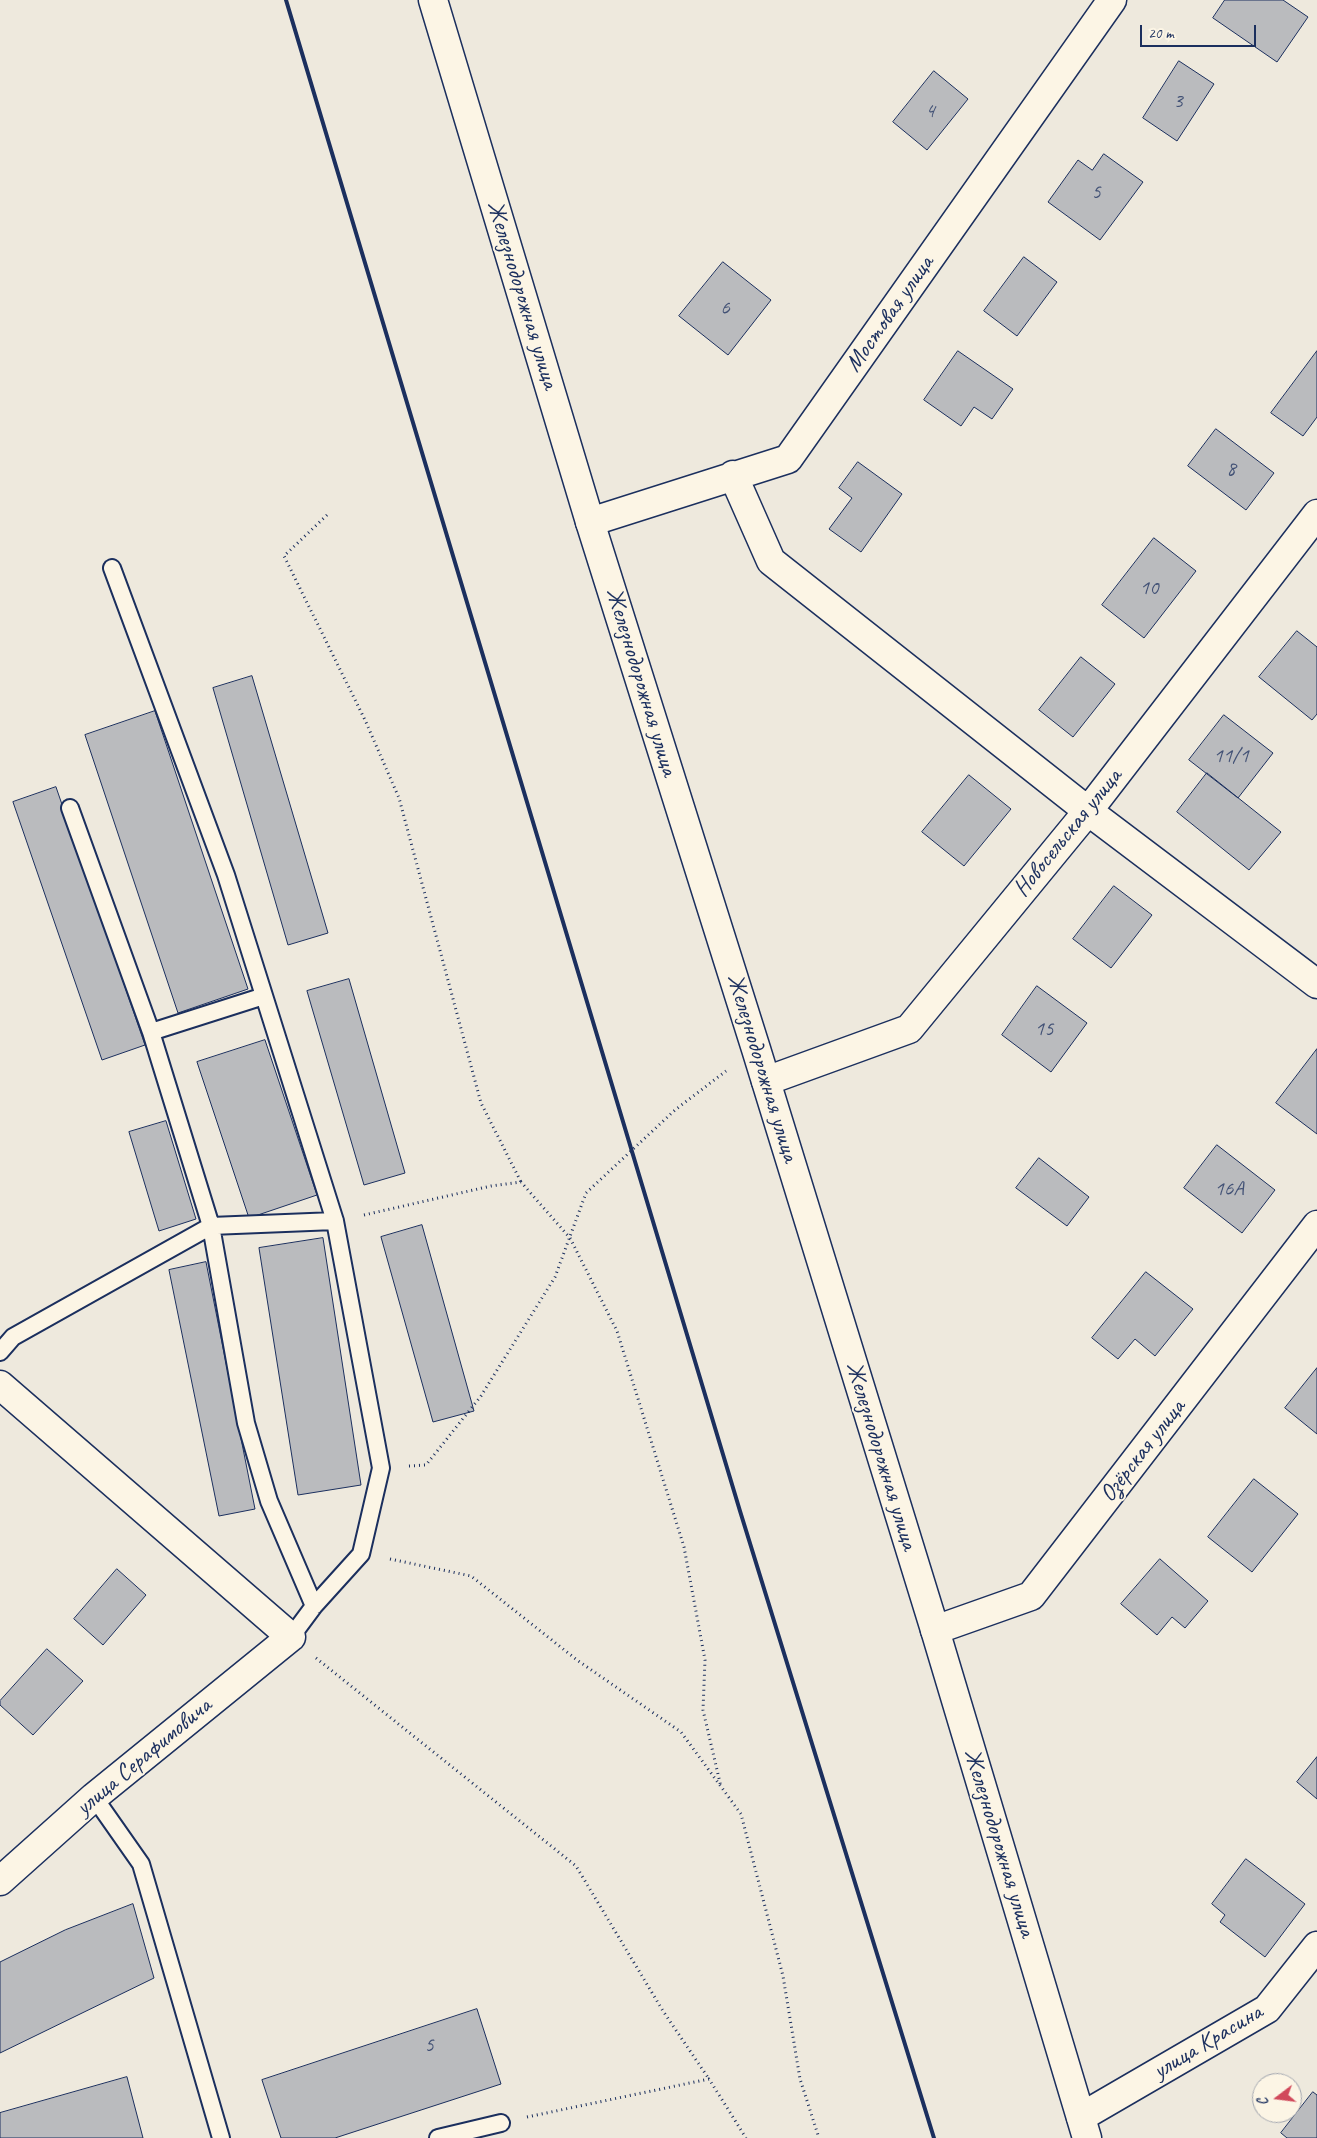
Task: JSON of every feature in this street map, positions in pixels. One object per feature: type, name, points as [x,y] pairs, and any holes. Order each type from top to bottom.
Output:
[{"type":"street","name":"Железнодорожная улица","points":[[433,0],[590,522],[756,1048],[935,1630],[1084,2127]]},
{"type":"street","name":"Мостовая улица","points":[[590,522],[788,459],[1112,0]]},
{"type":"street","points":[[733,475],[771,561],[1088,810],[1317,984]]},
{"type":"street","name":"Новосельская улица","points":[[766,1082],[909,1030],[1088,810],[1317,514]]},
{"type":"street","name":"Озёрская улица","points":[[935,1630],[1031,1596],[1317,1225]]},
{"type":"street","points":[[0,1385],[291,1637]]},
{"type":"street","name":"улица Серафимовича","points":[[0,1881],[94,1797],[291,1637]]},
{"type":"street","name":"улица Красина","points":[[1084,2127],[1267,2009],[1317,1946]]},
{"type":"lane","points":[[112,568],[226,875],[336,1221],[381,1468],[361,1554],[314,1606],[291,1637]]},
{"type":"lane","points":[[70,808],[151,1032],[211,1226],[246,1423],[270,1501],[314,1606]]},
{"type":"lane","points":[[151,1032],[264,996]]},
{"type":"lane","points":[[0,1352],[13,1337],[211,1226],[336,1221]]},
{"type":"lane","points":[[94,1797],[141,1864],[221,2138]]},
{"type":"lane","points":[[438,2138],[501,2122]]},
{"type":"path","points":[[327,515],[284,556],[366,720],[399,798],[481,1103],[521,1182],[570,1238],[617,1331],[684,1547],[705,1660],[703,1710],[721,1787]]},
{"type":"path","points":[[381,1468],[426,1465],[481,1396],[555,1277],[586,1193],[675,1110],[756,1048]]},
{"type":"path","points":[[336,1221],[491,1186],[521,1182]]},
{"type":"path","points":[[361,1554],[401,1560],[471,1576],[577,1660],[682,1732],[741,1814],[783,1976],[800,2079],[819,2138]]},
{"type":"path","points":[[291,1637],[576,1866],[662,2011],[746,2138]]},
{"type":"path","points":[[501,2122],[709,2080]]},
{"type":"building","points":[[1225,0],[1283,0],[1308,17],[1277,62],[1213,18]]},
{"type":"building","points":[[1179,61],[1214,84],[1177,141],[1143,118]]},
{"type":"building","points":[[934,71],[968,99],[927,150],[893,122]]},
{"type":"building","points":[[1104,154],[1143,182],[1100,240],[1048,202],[1078,160],[1092,170]]},
{"type":"building","points":[[1024,257],[1057,282],[1017,336],[984,311]]},
{"type":"building","points":[[723,262],[771,300],[728,355],[679,316]]},
{"type":"building","points":[[958,351],[1013,389],[992,419],[974,407],[961,426],[924,400]]},
{"type":"building","points":[[1317,351],[1317,417],[1303,436],[1271,413]]},
{"type":"building","points":[[1216,429],[1274,473],[1246,510],[1188,466]]},
{"type":"building","points":[[858,462],[902,494],[861,552],[829,529],[852,498],[839,488]]},
{"type":"building","points":[[1154,538],[1196,571],[1144,638],[1102,605]]},
{"type":"building","points":[[1297,631],[1317,647],[1317,714],[1312,720],[1259,677]]},
{"type":"building","points":[[1081,657],[1115,684],[1073,737],[1039,710]]},
{"type":"building","points":[[252,676],[328,933],[288,945],[213,688]]},
{"type":"building","points":[[155,711],[248,989],[178,1013],[85,735]]},
{"type":"building","points":[[1224,715],[1273,753],[1238,798],[1189,760]]},
{"type":"building","points":[[1207,773],[1281,832],[1249,870],[1177,812]]},
{"type":"building","points":[[969,775],[1011,809],[964,866],[922,832]]},
{"type":"building","points":[[56,787],[145,1045],[102,1060],[13,802]]},
{"type":"building","points":[[1114,886],[1152,915],[1111,968],[1073,939]]},
{"type":"building","points":[[349,979],[405,1173],[364,1185],[307,991]]},
{"type":"building","points":[[1037,986],[1087,1023],[1051,1072],[1002,1035]]},
{"type":"building","points":[[265,1040],[317,1195],[249,1218],[197,1062]]},
{"type":"building","points":[[1317,1049],[1317,1134],[1276,1103]]},
{"type":"building","points":[[166,1121],[196,1219],[159,1231],[129,1132]]},
{"type":"building","points":[[1217,1145],[1275,1190],[1242,1233],[1184,1188]]},
{"type":"building","points":[[1039,1158],[1089,1197],[1067,1226],[1016,1188]]},
{"type":"building","points":[[422,1225],[474,1411],[433,1422],[381,1237]]},
{"type":"building","points":[[323,1238],[361,1485],[298,1495],[259,1248]]},
{"type":"building","points":[[206,1262],[255,1509],[219,1516],[169,1270]]},
{"type":"building","points":[[1146,1272],[1193,1309],[1155,1356],[1135,1339],[1118,1359],[1092,1338]]},
{"type":"building","points":[[1317,1368],[1317,1434],[1285,1408]]},
{"type":"building","points":[[1254,1479],[1298,1514],[1252,1572],[1208,1537]]},
{"type":"building","points":[[1160,1559],[1208,1601],[1185,1628],[1172,1617],[1157,1635],[1121,1604]]},
{"type":"building","points":[[117,1569],[146,1595],[103,1645],[74,1619]]},
{"type":"building","points":[[47,1649],[83,1681],[33,1735],[0,1705],[0,1701]]},
{"type":"building","points":[[1317,1757],[1317,1799],[1297,1782]]},
{"type":"building","points":[[1246,1859],[1305,1904],[1265,1957],[1220,1922],[1225,1915],[1212,1904]]},
{"type":"building","points":[[133,1904],[154,1978],[0,2053],[0,1962],[65,1930]]},
{"type":"building","points":[[477,2009],[501,2084],[335,2138],[281,2138],[262,2080]]},
{"type":"building","points":[[127,2077],[143,2138],[0,2138],[0,2113]]},
{"type":"building","points":[[1313,2092],[1317,2095],[1317,2138],[1287,2138],[1281,2133],[1289,2123],[1302,2123],[1302,2106]]},
{"type":"railway","points":[[286,0],[740,1511],[934,2138]]}]
